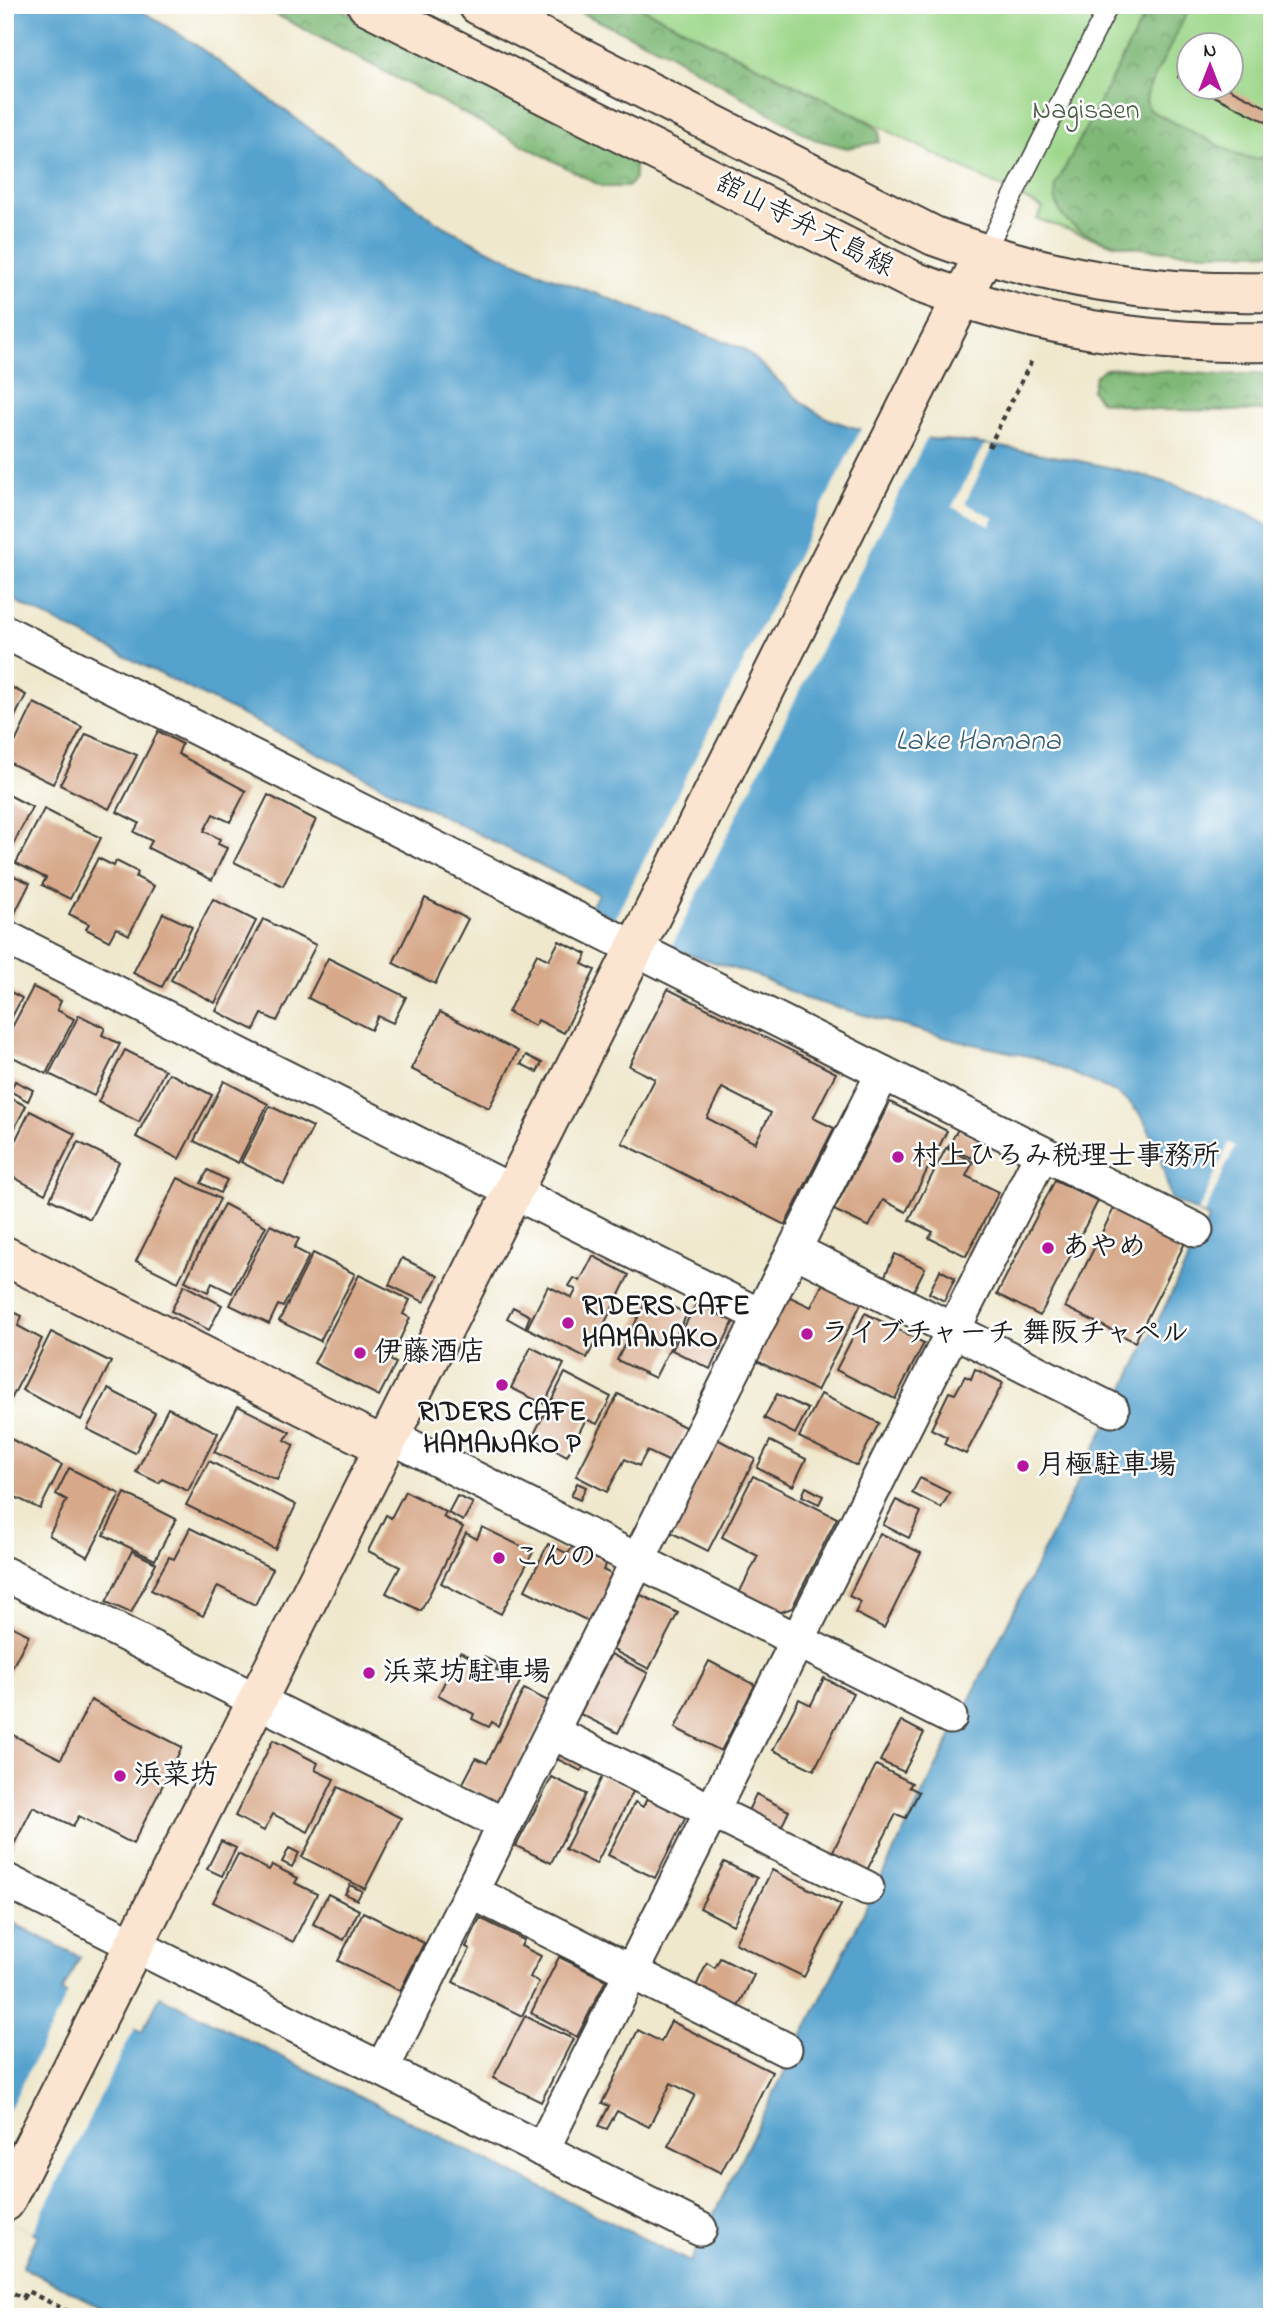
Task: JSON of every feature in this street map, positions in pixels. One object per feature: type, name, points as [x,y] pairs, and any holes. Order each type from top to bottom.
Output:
[{"type":"street","name":"舘山寺弁天島線","points":[[367,5],[916,282],[953,315],[1034,321],[1096,333],[1170,341],[1272,342]]},
{"type":"street","name":"舘山寺弁天島線","points":[[478,5],[934,236],[1046,272],[1162,291],[1272,292]]},
{"type":"street","points":[[5,2202],[984,254]]},
{"type":"street","points":[[5,632],[637,944],[883,1073],[1196,1230]]},
{"type":"street","points":[[5,937],[761,1316]]},
{"type":"street","points":[[382,2070],[883,1073]]},
{"type":"street","points":[[542,2150],[1042,1153]]},
{"type":"street","points":[[794,1250],[1112,1410]]},
{"type":"street","points":[[5,1256],[639,1560],[950,1717]]},
{"type":"street","points":[[5,1574],[505,1825]]},
{"type":"street","points":[[552,1732],[867,1888]]},
{"type":"street","points":[[5,1880],[700,2229]]},
{"type":"street","points":[[471,1892],[785,2049]]},
{"type":"lane","points":[[984,254],[1109,5]]},
{"type":"path","points":[[989,447],[1037,350]]},
{"type":"path","points":[[5,2289],[23,2298],[27,2291],[80,2317]]},
{"type":"green space","points":[[258,5],[333,5],[623,152],[635,163],[635,178],[628,187],[603,187]]},
{"type":"green space","points":[[564,5],[636,5],[869,122],[880,131],[879,142],[847,148],[814,139],[664,51]]},
{"type":"green space","name":"Nagisaen","points":[[636,5],[1272,5],[1272,252],[1221,253],[1110,244],[1037,219],[1043,208]]},
{"type":"green space","points":[[1150,5],[1191,5],[1148,90],[1146,100],[1149,110],[1238,155],[1255,159],[1272,155],[1272,252],[1179,252],[1106,241],[1077,229],[1059,210],[1056,185]]},
{"type":"green space","points":[[1105,369],[1220,375],[1272,373],[1272,411],[1152,410],[1100,401],[1092,390],[1095,376]]},
{"type":"water","name":"Lake Hamana","points":[[5,5],[132,5],[192,42],[438,223],[543,274],[742,348],[798,399],[837,422],[874,432],[969,442],[1134,473],[1205,496],[1272,527],[1272,2317],[122,2317],[22,2267],[38,2235],[5,2218],[5,1919],[80,1957],[62,1992],[142,2032],[160,1996],[690,2262],[1209,1218],[1171,1199],[1158,1150],[1143,1118],[1130,1103],[1113,1091],[1037,1058],[954,1040],[803,998],[760,977],[676,950],[591,907],[598,894],[5,596]]},
{"type":"pier","points":[[863,425],[928,436],[670,949],[613,922]]},
{"type":"pier","points":[[984,445],[993,446],[965,503],[994,518],[990,526],[952,507]]},
{"type":"pier","points":[[1229,1143],[1235,1146],[1204,1215],[1198,1212]]},
{"type":"pier","points":[[68,1993],[135,2027],[32,2233],[5,2219],[5,2118]]},
{"type":"building","points":[[1246,97],[1272,110],[1272,125],[1226,102],[1246,102]]},
{"type":"building","points":[[5,684],[26,695],[5,736]]},
{"type":"building","points":[[34,703],[82,727],[53,784],[6,761]]},
{"type":"building","points":[[158,731],[182,744],[178,754],[246,791],[230,822],[213,814],[204,831],[220,839],[218,844],[227,848],[212,880],[148,848],[152,841],[134,832],[139,823],[117,812]]},
{"type":"building","points":[[86,734],[137,755],[109,809],[60,785]]},
{"type":"building","points":[[5,793],[32,807],[8,855],[5,853]]},
{"type":"building","points":[[268,795],[316,820],[283,886],[234,862]]},
{"type":"building","points":[[44,809],[101,838],[70,899],[42,885],[46,878],[16,863]]},
{"type":"building","points":[[98,858],[114,866],[116,861],[138,872],[136,877],[154,886],[129,935],[116,928],[109,941],[86,929],[89,924],[69,914]]},
{"type":"building","points":[[14,876],[30,883],[11,921],[5,918],[5,894]]},
{"type":"building","points":[[425,898],[468,919],[435,984],[393,963]]},
{"type":"building","points":[[213,899],[256,921],[215,1003],[171,980]]},
{"type":"building","points":[[163,913],[192,927],[162,987],[133,973]]},
{"type":"building","points":[[263,919],[316,945],[277,1021],[262,1014],[254,1030],[216,1011]]},
{"type":"building","points":[[559,941],[587,954],[582,964],[595,970],[564,1033],[538,1020],[535,1026],[508,1012],[537,954],[549,960]]},
{"type":"building","points":[[328,958],[406,997],[393,1023],[378,1016],[371,1030],[308,998]]},
{"type":"building","points":[[33,987],[61,1001],[57,1010],[74,1019],[46,1074],[5,1053],[5,1041]]},
{"type":"building","points":[[5,989],[22,998],[5,1030]]},
{"type":"building","points":[[668,989],[836,1073],[813,1118],[834,1128],[785,1225],[622,1143],[655,1079],[629,1066]],"holes":[[[722,1088],[771,1113],[755,1143],[707,1118]]]},
{"type":"building","points":[[440,1012],[518,1051],[489,1108],[411,1069]]},
{"type":"building","points":[[79,1015],[105,1028],[102,1035],[120,1044],[94,1096],[49,1074]]},
{"type":"building","points":[[125,1050],[165,1070],[139,1122],[98,1102]]},
{"type":"building","points":[[526,1055],[542,1063],[537,1072],[521,1064]]},
{"type":"building","points":[[169,1073],[212,1095],[179,1159],[136,1137]]},
{"type":"building","points":[[15,1081],[33,1090],[28,1101],[10,1091]]},
{"type":"building","points":[[224,1081],[268,1104],[238,1163],[194,1141]]},
{"type":"building","points":[[5,1095],[26,1106],[5,1147]]},
{"type":"building","points":[[890,1102],[947,1131],[906,1212],[883,1200],[869,1227],[834,1210]]},
{"type":"building","points":[[270,1106],[313,1127],[284,1184],[241,1162]]},
{"type":"building","points":[[30,1111],[75,1134],[45,1194],[5,1173],[5,1161]]},
{"type":"building","points":[[958,1129],[980,1140],[971,1158],[948,1147]]},
{"type":"building","points":[[78,1142],[119,1162],[90,1219],[50,1199]]},
{"type":"building","points":[[946,1148],[973,1162],[966,1176],[999,1192],[966,1256],[929,1238],[933,1232],[909,1220]]},
{"type":"building","points":[[208,1170],[227,1180],[220,1193],[201,1183]]},
{"type":"building","points":[[178,1178],[220,1199],[178,1282],[136,1261]]},
{"type":"building","name":"あやめ","points":[[1055,1180],[1098,1201],[1040,1316],[997,1294]]},
{"type":"building","points":[[224,1204],[266,1226],[232,1293],[212,1283],[208,1292],[185,1281]]},
{"type":"building","points":[[1114,1208],[1185,1243],[1135,1342],[1065,1307]]},
{"type":"building","points":[[270,1225],[299,1239],[294,1248],[309,1256],[283,1307],[278,1305],[269,1324],[230,1305]]},
{"type":"building","points":[[313,1253],[355,1274],[320,1341],[279,1321]]},
{"type":"building","points":[[895,1254],[925,1268],[913,1292],[884,1278]]},
{"type":"building","points":[[593,1256],[629,1275],[587,1358],[527,1328],[548,1286],[572,1298],[576,1290],[569,1286],[574,1278],[580,1281]]},
{"type":"building","points":[[402,1258],[438,1276],[424,1302],[389,1285]]},
{"type":"building","points":[[940,1270],[955,1278],[944,1301],[929,1293]]},
{"type":"building","points":[[359,1275],[410,1300],[403,1314],[410,1318],[390,1360],[396,1363],[379,1396],[314,1363]]},
{"type":"building","name":"ライブチャーチ 舞阪チャペル","points":[[824,1281],[863,1300],[817,1391],[755,1360],[788,1296],[811,1307]]},
{"type":"building","points":[[184,1285],[222,1305],[209,1330],[171,1311]]},
{"type":"building","points":[[649,1295],[687,1314],[655,1378],[617,1360]]},
{"type":"building","points":[[697,1302],[734,1321],[710,1369],[672,1350]]},
{"type":"building","points":[[513,1307],[530,1316],[525,1328],[507,1318]]},
{"type":"building","points":[[5,1308],[22,1316],[18,1326],[42,1339],[5,1411]]},
{"type":"building","points":[[865,1313],[924,1343],[895,1399],[836,1370]]},
{"type":"building","points":[[51,1332],[111,1362],[81,1420],[22,1390]]},
{"type":"building","points":[[531,1347],[564,1364],[544,1404],[511,1388]]},
{"type":"building","points":[[975,1369],[1003,1383],[966,1454],[944,1444],[947,1437],[931,1429],[949,1392],[955,1394],[965,1376],[971,1379]]},
{"type":"building","points":[[565,1373],[611,1397],[597,1424],[586,1419],[567,1456],[532,1438]]},
{"type":"building","points":[[108,1389],[155,1413],[135,1453],[87,1429]]},
{"type":"building","points":[[618,1394],[687,1428],[670,1462],[647,1451],[639,1466],[625,1459],[607,1492],[576,1476]]},
{"type":"building","points":[[777,1394],[808,1409],[795,1434],[764,1418]]},
{"type":"building","points":[[821,1394],[879,1423],[857,1466],[799,1437]]},
{"type":"building","points":[[238,1406],[290,1432],[285,1440],[294,1445],[277,1480],[214,1452]]},
{"type":"building","points":[[168,1408],[218,1433],[188,1491],[162,1479],[159,1483],[136,1472]]},
{"type":"building","points":[[5,1436],[62,1465],[40,1509],[5,1492]]},
{"type":"building","points":[[717,1439],[755,1459],[708,1551],[670,1532]]},
{"type":"building","points":[[770,1441],[806,1459],[793,1486],[757,1468]]},
{"type":"building","points":[[209,1461],[296,1505],[275,1549],[186,1505]]},
{"type":"building","points":[[69,1468],[120,1494],[88,1557],[49,1535],[67,1500],[56,1494]]},
{"type":"building","points":[[753,1476],[837,1518],[792,1608],[779,1613],[739,1593],[758,1556],[722,1537]]},
{"type":"building","points":[[920,1478],[950,1493],[941,1508],[912,1493]]},
{"type":"building","points":[[577,1483],[586,1487],[580,1500],[571,1496]]},
{"type":"building","points":[[806,1487],[823,1496],[819,1504],[802,1496]]},
{"type":"building","points":[[405,1491],[446,1512],[443,1517],[463,1527],[421,1611],[386,1593],[400,1567],[368,1551],[386,1515],[391,1518]]},
{"type":"building","points":[[125,1493],[176,1519],[155,1560],[104,1535]]},
{"type":"building","points":[[457,1496],[473,1503],[463,1521],[448,1513]]},
{"type":"building","points":[[896,1500],[921,1512],[909,1538],[883,1525]]},
{"type":"building","points":[[482,1527],[533,1552],[501,1614],[441,1583],[466,1533],[477,1539]]},
{"type":"building","points":[[190,1528],[273,1569],[255,1605],[218,1586],[203,1616],[151,1590],[169,1557],[174,1559]]},
{"type":"building","points":[[880,1533],[921,1553],[884,1628],[855,1613],[861,1602],[849,1596]]},
{"type":"building","points":[[548,1544],[568,1554],[573,1546],[607,1563],[603,1570],[615,1576],[592,1623],[525,1590]]},
{"type":"building","points":[[132,1551],[156,1563],[131,1613],[106,1602]]},
{"type":"building","points":[[641,1595],[678,1613],[649,1669],[613,1650]]},
{"type":"building","points":[[5,1623],[29,1635],[5,1681]]},
{"type":"building","points":[[460,1652],[481,1662],[484,1657],[498,1664],[496,1670],[520,1682],[498,1726],[492,1722],[489,1727],[472,1719],[474,1714],[438,1695]]},
{"type":"building","points":[[611,1654],[648,1673],[618,1733],[580,1714]]},
{"type":"building","points":[[709,1661],[755,1685],[721,1751],[675,1728]]},
{"type":"building","points":[[824,1678],[853,1693],[814,1770],[773,1750],[799,1699],[811,1705]]},
{"type":"building","points":[[524,1689],[550,1702],[499,1804],[462,1785],[476,1758],[487,1763]]},
{"type":"building","points":[[91,1700],[182,1747],[133,1844],[79,1816],[73,1826],[33,1807],[5,1862],[5,1731],[61,1759]]},
{"type":"building","points":[[901,1721],[924,1733],[904,1772],[880,1761]]},
{"type":"building","points":[[273,1740],[318,1763],[315,1770],[334,1779],[308,1832],[273,1814],[264,1831],[235,1816]]},
{"type":"building","points":[[560,1748],[586,1761],[581,1771],[555,1758]]},
{"type":"building","points":[[876,1765],[912,1783],[909,1787],[919,1792],[906,1818],[896,1814],[865,1874],[830,1857]]},
{"type":"building","points":[[603,1775],[634,1790],[596,1864],[565,1849]]},
{"type":"building","points":[[552,1777],[586,1794],[551,1863],[516,1846]]},
{"type":"building","points":[[338,1787],[401,1818],[365,1889],[302,1857]]},
{"type":"building","points":[[650,1792],[689,1811],[655,1878],[608,1855],[635,1802],[643,1807]]},
{"type":"building","points":[[756,1794],[789,1811],[779,1832],[746,1815]]},
{"type":"building","points":[[221,1841],[236,1848],[222,1876],[207,1869]]},
{"type":"building","points":[[289,1848],[299,1853],[292,1867],[282,1862]]},
{"type":"building","points":[[238,1854],[269,1870],[272,1865],[298,1878],[295,1883],[317,1894],[293,1942],[213,1902]]},
{"type":"building","points":[[724,1862],[757,1878],[733,1925],[700,1908]]},
{"type":"building","points":[[772,1870],[841,1905],[804,1977],[735,1943]]},
{"type":"building","points":[[350,1885],[362,1891],[357,1900],[345,1894]]},
{"type":"building","points":[[328,1894],[359,1910],[344,1940],[313,1924]]},
{"type":"building","points":[[363,1912],[424,1943],[400,1991],[338,1961]]},
{"type":"building","points":[[480,1918],[524,1940],[521,1946],[541,1956],[530,1977],[539,1982],[522,2016],[453,1982],[470,1949],[466,1947]]},
{"type":"building","points":[[559,1957],[606,1980],[577,2037],[531,2013]]},
{"type":"building","points":[[720,1958],[754,1975],[738,2007],[696,1986],[707,1963],[715,1968]]},
{"type":"building","points":[[525,2016],[573,2039],[541,2102],[493,2078]]},
{"type":"building","points":[[671,2021],[772,2072],[721,2173],[668,2146],[695,2095],[671,2083],[649,2127],[617,2111],[607,2129],[599,2126],[609,2106],[602,2103],[638,2030],[661,2042]]},
{"type":"place","name":"村上ひろみ税理士事務所","points":[[898,1157]]},
{"type":"place","name":"あやめ","points":[[1048,1248]]},
{"type":"place","name":"RIDERS CAFE HAMANAKO","points":[[568,1323]]},
{"type":"place","name":"ライブチャーチ 舞阪チャペル","points":[[807,1334]]},
{"type":"place","name":"伊藤酒店","points":[[360,1353]]},
{"type":"place","name":"RIDERS CAFE HAMANAKO P","points":[[502,1385]]},
{"type":"place","name":"月極駐車場","points":[[1023,1466]]},
{"type":"place","name":"こんの","points":[[499,1558]]},
{"type":"place","name":"浜菜坊駐車場","points":[[369,1673]]},
{"type":"place","name":"浜菜坊","points":[[120,1776]]}]
